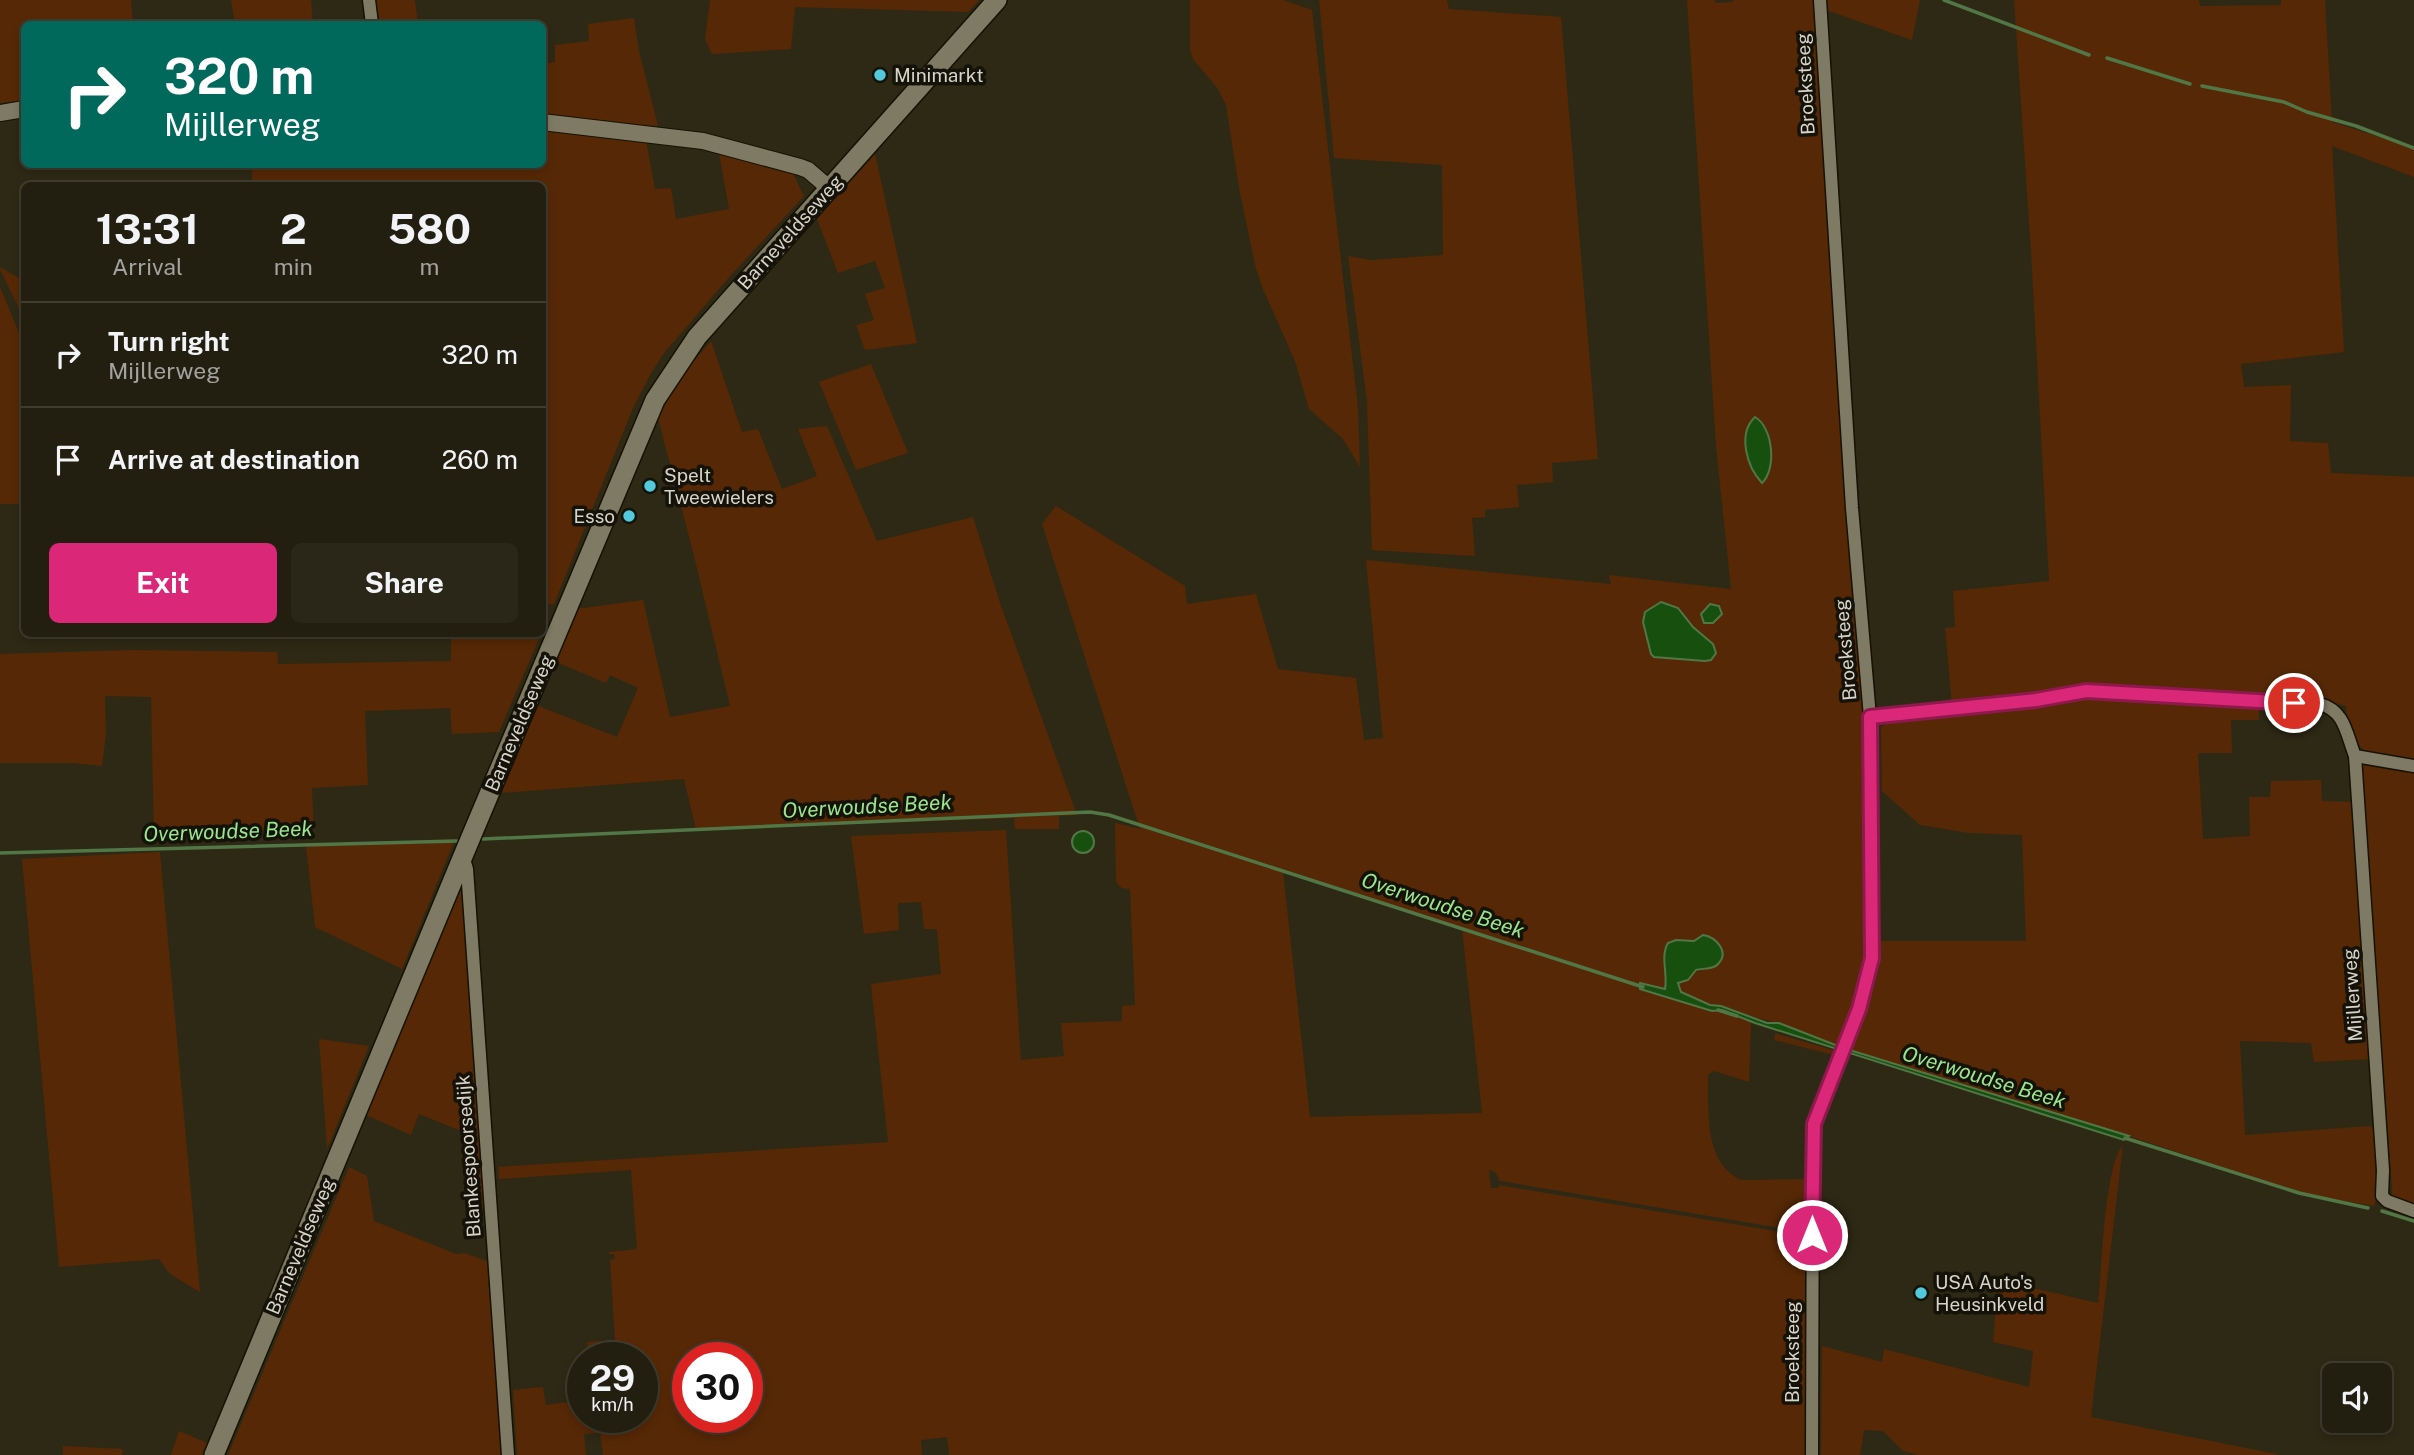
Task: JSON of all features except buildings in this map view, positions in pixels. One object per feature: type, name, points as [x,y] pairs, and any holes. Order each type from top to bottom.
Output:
[{"type":"main road","name":"Barneveldseweg","points":[[214,1455],[656,400],[697,337],[997,0]]},
{"type":"street","points":[[369,0],[372,21]]},
{"type":"street","name":"Broeksteeg","points":[[1812,1455],[1813,1137],[1816,1115],[1859,1009],[1872,958],[1870,717],[1852,508],[1819,0]]},
{"type":"street","points":[[0,113],[21,110]]},
{"type":"street","points":[[546,122],[703,141],[800,167],[808,170],[829,188]]},
{"type":"street","name":"Mijllerweg","points":[[1870,717],[2036,700],[2086,691],[2320,704],[2333,708],[2340,716],[2355,755],[2383,1170],[2382,1196],[2387,1201],[2414,1211]]},
{"type":"street","points":[[2355,755],[2414,766]]},
{"type":"street","name":"Blankespoorsedijk","points":[[463,856],[467,869],[508,1455]]},
{"type":"shaded area","points":[[0,0],[131,0],[133,21],[21,21],[21,100],[0,103]]},
{"type":"shaded area","points":[[231,0],[311,0],[313,21],[234,21]]},
{"type":"shaded area","points":[[373,0],[415,0],[418,21],[376,21]]},
{"type":"shaded area","points":[[710,0],[979,0],[968,12],[795,7],[791,49],[712,54],[705,39]]},
{"type":"shaded area","points":[[1190,0],[1283,0],[1312,10],[1358,408],[1360,467],[1343,439],[1309,409],[1295,361],[1263,289],[1256,269],[1239,188],[1226,105],[1218,89],[1193,59],[1190,50]]},
{"type":"shaded area","points":[[1319,0],[1447,0],[1449,9],[1561,17],[1598,459],[1552,463],[1553,482],[1517,485],[1519,507],[1485,510],[1485,517],[1472,518],[1475,556],[1372,550],[1367,402],[1348,256],[1370,260],[1443,255],[1442,165],[1334,158]]},
{"type":"shaded area","points":[[1687,0],[1714,0],[1716,3],[1733,0],[1813,0],[1839,373],[1864,659],[1869,964],[1843,1048],[1779,1023],[1710,1005],[1680,992],[1678,983],[1697,971],[1713,968],[1709,936],[1703,935],[1694,941],[1676,940],[1664,950],[1667,973],[1665,989],[1640,983],[1640,989],[1751,1022],[1749,1082],[1714,1071],[1708,1075],[1709,1119],[1714,1148],[1729,1172],[1741,1180],[1812,1179],[1810,1233],[1500,1181],[1495,1172],[1489,1170],[1491,1188],[1498,1188],[1499,1185],[1811,1237],[1809,1455],[949,1455],[947,1437],[921,1440],[922,1455],[603,1455],[600,1433],[658,1433],[658,1342],[587,1342],[615,1340],[610,1260],[615,1259],[614,1254],[609,1252],[637,1249],[631,1170],[499,1179],[498,1167],[888,1142],[871,984],[941,974],[937,929],[924,929],[921,902],[898,903],[899,930],[864,934],[851,836],[1006,830],[1021,1060],[1064,1056],[1061,1023],[1122,1021],[1122,1006],[1135,1005],[1130,889],[1121,888],[1116,880],[1115,823],[1140,829],[1042,524],[1056,506],[1185,586],[1187,604],[1256,594],[1278,669],[1356,678],[1364,740],[1383,738],[1366,560],[1611,584],[1609,575],[1731,589],[1716,446]],"holes":[[[1755,417],[1762,422],[1769,435],[1769,475],[1746,449],[1749,423]],[[1678,608],[1693,627],[1713,644],[1672,657],[1655,657]],[[1283,872],[1462,928],[1482,1113],[1310,1117]]]},
{"type":"shaded area","points":[[1825,0],[1920,0],[1912,40],[1826,10]]},
{"type":"shaded area","points":[[2014,0],[2199,0],[2200,6],[2281,5],[2281,0],[2325,0],[2332,122],[2414,148],[2414,177],[2332,146],[2344,352],[2241,364],[2244,387],[2291,385],[2290,441],[2328,443],[2331,473],[2414,477],[2414,760],[2367,752],[2350,732],[2346,706],[2327,701],[2057,694],[1952,706],[1945,628],[1955,627],[1953,591],[2049,581]]},
{"type":"shaded area","points":[[634,18],[639,51],[658,126],[546,116],[546,64],[555,62],[555,45],[589,41],[588,24]]},
{"type":"shaded area","points":[[546,131],[646,140],[655,189],[671,188],[676,219],[729,209],[719,153],[792,172],[804,196],[731,275],[664,353],[651,373],[633,408],[554,604],[546,605],[546,182],[252,182],[252,168],[546,168]]},
{"type":"shaded area","points":[[875,154],[917,343],[865,350],[856,325],[874,320],[865,294],[885,288],[875,261],[838,273],[817,219]]},
{"type":"shaded area","points":[[0,269],[21,279],[21,313]]},
{"type":"shaded area","points":[[0,287],[21,338],[21,504],[0,504]]},
{"type":"shaded area","points":[[711,341],[742,432],[758,429],[782,489],[817,476],[798,429],[827,426],[877,541],[973,517],[1000,603],[1077,815],[1059,816],[1059,829],[1015,829],[1014,818],[696,830],[684,779],[500,793],[536,705],[617,737],[638,688],[610,675],[606,683],[554,661],[576,609],[643,600],[670,717],[730,706],[658,418],[681,376]]},
{"type":"shaded area","points":[[871,364],[908,453],[856,470],[819,382]]},
{"type":"shaded area","points":[[1755,417],[1766,430],[1771,448],[1770,468],[1762,483],[1748,460],[1745,441],[1746,432]]},
{"type":"shaded area","points":[[1661,602],[1678,608],[1693,627],[1713,644],[1716,653],[1711,660],[1654,657],[1651,654],[1643,622],[1645,612]]},
{"type":"shaded area","points":[[1710,604],[1719,606],[1722,614],[1713,623],[1704,623],[1701,614]]},
{"type":"shaded area","points":[[451,637],[540,637],[499,732],[452,734],[450,708],[365,711],[368,785],[312,788],[314,832],[154,835],[151,697],[105,696],[106,734],[102,766],[72,763],[0,763],[0,654],[133,650],[277,652],[278,664],[451,661]]},
{"type":"shaded area","points":[[2093,694],[2259,705],[2259,720],[2231,720],[2232,753],[2198,753],[2203,839],[2250,836],[2249,797],[2270,797],[2271,781],[2321,780],[2322,801],[2355,802],[2371,1059],[2314,1062],[2311,1043],[2240,1041],[2245,1135],[2370,1126],[2377,1130],[2379,1186],[2374,1206],[2303,1194],[2129,1136],[1850,1050],[1879,968],[1881,941],[2026,941],[2022,835],[1969,833],[1920,825],[1882,791],[1881,727],[1896,719],[2021,708]]},
{"type":"shaded area","points":[[2366,762],[2414,768],[2414,1207],[2393,1200],[2360,767]]},
{"type":"shaded area","points":[[1083,831],[1093,838],[1094,842],[1087,852],[1083,853],[1073,846],[1072,842],[1079,832]]},
{"type":"shaded area","points":[[455,839],[402,969],[315,927],[306,846]]},
{"type":"shaded area","points":[[160,852],[200,1292],[170,1274],[159,1259],[59,1267],[22,859]]},
{"type":"shaded area","points":[[461,888],[487,1209],[476,1209],[471,1135],[419,1114],[411,1135],[366,1115]]},
{"type":"shaded area","points":[[1703,935],[1717,942],[1723,955],[1716,966],[1696,970],[1688,980],[1678,983],[1681,992],[1710,1005],[1721,1006],[1767,1023],[1779,1023],[1843,1048],[2129,1136],[2124,1140],[1755,1023],[1722,1010],[1712,1011],[1640,989],[1640,983],[1665,989],[1665,954],[1668,943],[1676,940],[1694,941]]},
{"type":"shaded area","points":[[1775,1033],[1839,1052],[1838,1056],[1774,1040]]},
{"type":"shaded area","points":[[319,1039],[369,1046],[327,1149]]},
{"type":"shaded area","points":[[2123,1145],[2091,1417],[2281,1455],[1919,1455],[1903,1451],[1883,1431],[1864,1430],[1860,1455],[1821,1455],[1822,1346],[1882,1362],[1884,1349],[2029,1387],[2033,1351],[1993,1342],[1998,1280],[2098,1303],[2108,1196],[2117,1157]]},
{"type":"shaded area","points":[[349,1167],[367,1176],[374,1221],[456,1254],[464,1253],[487,1261],[502,1455],[228,1455]]},
{"type":"shaded area","points":[[543,1387],[546,1405],[567,1402],[567,1433],[600,1433],[584,1434],[586,1455],[517,1455],[513,1390]]},
{"type":"shaded area","points":[[179,1431],[207,1443],[202,1455],[171,1455]]},
{"type":"shaded area","points":[[63,1446],[123,1449],[122,1455],[63,1455]]},
{"type":"waterway","points":[[1944,0],[2089,55]]},
{"type":"waterway","points":[[2107,58],[2190,84]]},
{"type":"waterway","points":[[2202,86],[2284,102],[2414,148]]},
{"type":"waterway","name":"Overwoudse Beek","points":[[483,839],[1090,812],[1109,815],[1643,987]]},
{"type":"waterway","name":"Overwoudse Beek","points":[[0,853],[457,841]]},
{"type":"waterway","name":"Overwoudse Beek","points":[[1718,1010],[1737,1016]]},
{"type":"waterway","name":"Overwoudse Beek","points":[[2125,1138],[2299,1193],[2368,1208]]},
{"type":"waterway","name":"Overwoudse Beek","points":[[2382,1211],[2414,1221]]},
{"type":"place","name":"Minimarkt","points":[[880,75]]},
{"type":"place","name":"Spelt Tweewielers","points":[[650,486]]},
{"type":"place","name":"Esso","points":[[629,516]]},
{"type":"place","name":"USA Auto's Heusinkveld","points":[[1921,1293]]},
{"type":"route","points":[[1812,1235],[1814,1124],[1859,1009],[1872,958],[1870,717],[2036,700],[2086,691],[2294,703]]}]
